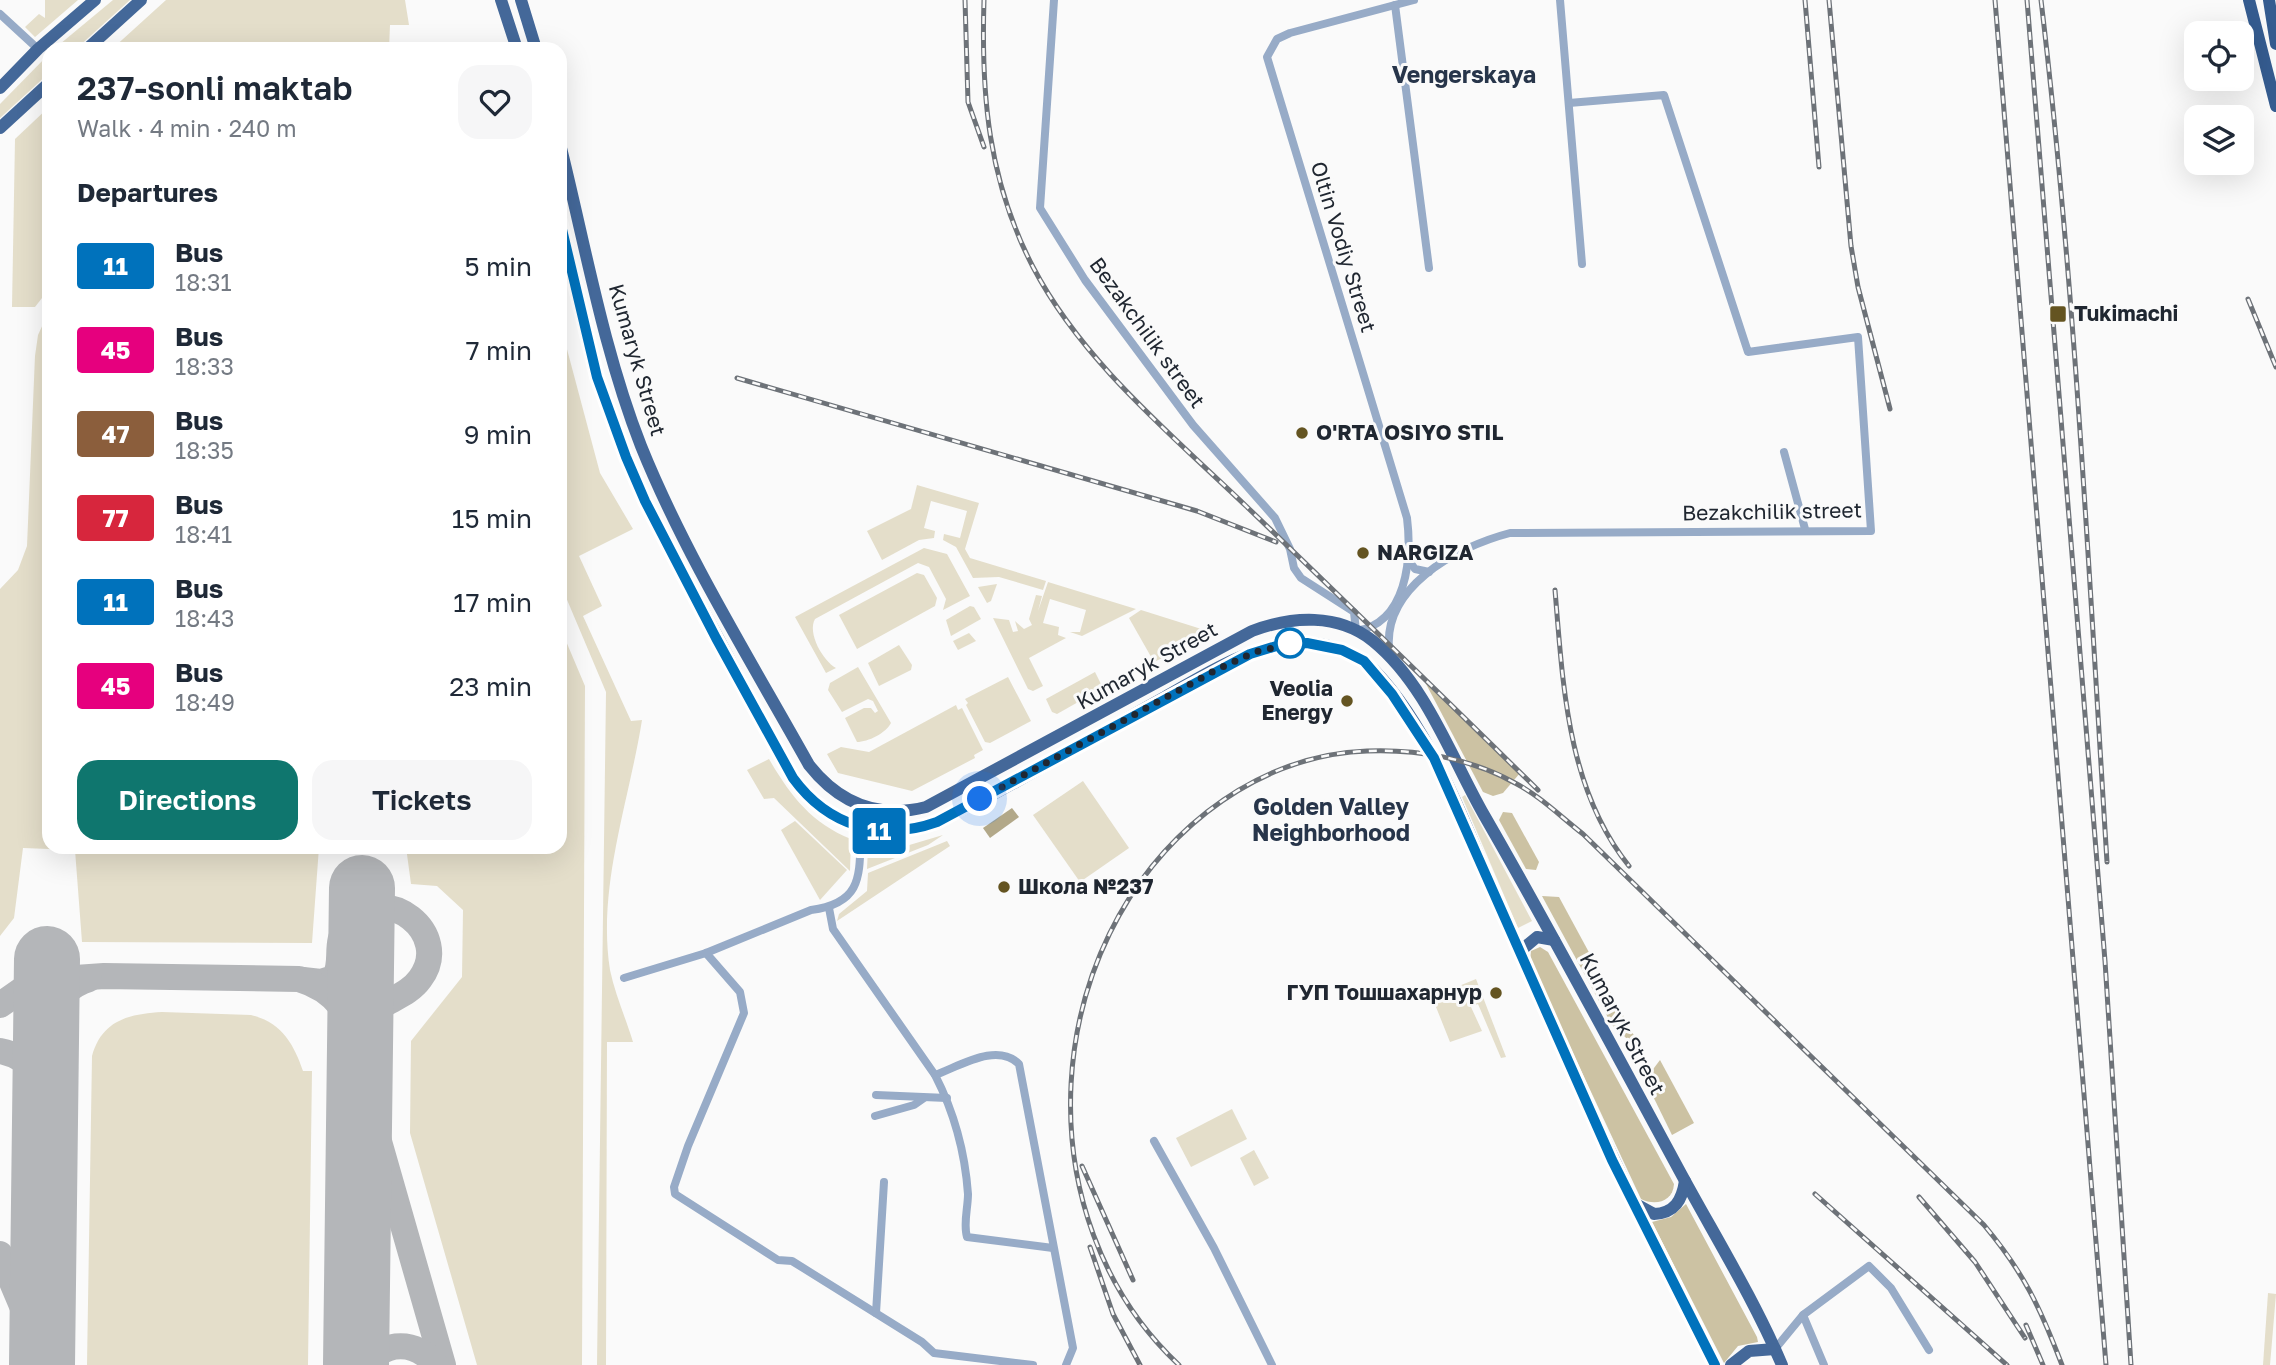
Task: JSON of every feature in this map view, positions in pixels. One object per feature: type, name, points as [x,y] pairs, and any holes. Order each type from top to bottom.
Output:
[{"type":"highway","points":[[2249,0],[2276,106]]},
{"type":"highway","points":[[2269,0],[2276,44]]},
{"type":"main road","points":[[45,42],[95,0]]},
{"type":"main road","points":[[95,42],[141,0]]},
{"type":"main road","points":[[501,0],[515,42]]},
{"type":"main road","points":[[521,0],[534,42]]},
{"type":"main road","points":[[0,88],[42,45]]},
{"type":"main road","points":[[0,128],[42,89]]},
{"type":"main road","name":"Kumaryk Street","points":[[567,171],[627,407],[660,490],[809,765],[835,792],[859,806],[898,812],[926,807],[1264,626],[1312,620],[1338,623],[1356,631],[1391,659],[1420,698],[1555,940],[1782,1365]]},
{"type":"main road","name":"Kumaryk Street","points":[[567,251],[597,377],[610,417],[645,501],[716,638],[799,787],[824,809],[861,828],[898,831],[937,822],[1250,654],[1283,644],[1307,643],[1342,650],[1372,668],[1405,712],[1448,788],[1632,1200],[1715,1365]]},
{"type":"main road","points":[[716,638],[733,629]]},
{"type":"main road","points":[[1048,742],[1056,757]]},
{"type":"main road","points":[[1448,788],[1465,779]]},
{"type":"main road","points":[[1519,952],[1537,937],[1555,940]]},
{"type":"main road","points":[[1632,1200],[1648,1212],[1664,1213],[1678,1204],[1685,1181]]},
{"type":"main road","points":[[1731,1365],[1749,1351],[1775,1349]]},
{"type":"street","name":"Bezakchilik street","points":[[1054,0],[1040,208],[1085,280],[1178,404],[1275,517],[1290,549],[1294,568],[1301,578],[1354,612],[1356,631]]},
{"type":"street","name":"Oltin Vodiy Street","points":[[1391,659],[1389,634],[1406,556],[1408,526],[1402,495],[1266,63],[1272,44],[1283,36],[1414,0]]},
{"type":"street","points":[[1560,0],[1582,264]]},
{"type":"street","points":[[1395,5],[1429,268]]},
{"type":"street","points":[[0,14],[38,48]]},
{"type":"street","name":"Bezakchilik street","points":[[1396,607],[1429,572],[1457,551],[1510,533],[1805,529],[1871,531],[1858,337],[1748,352],[1664,95],[1569,103]]},
{"type":"street","points":[[1784,452],[1805,529]]},
{"type":"street","points":[[1406,556],[1415,569],[1429,572]]},
{"type":"street","points":[[1356,631],[1380,622],[1396,607]]},
{"type":"street","points":[[624,978],[706,953],[811,910],[830,908],[846,900],[859,875],[861,828]]},
{"type":"street","points":[[830,908],[833,929],[935,1075],[947,1098],[960,1138],[965,1172],[967,1237],[1053,1248]]},
{"type":"street","points":[[706,953],[740,992],[744,1013],[688,1146],[675,1194],[778,1260],[792,1261],[937,1354],[1033,1365]]},
{"type":"street","points":[[935,1075],[996,1054],[1008,1056],[1019,1064],[1073,1348],[1066,1365]]},
{"type":"street","points":[[876,1095],[947,1098]]},
{"type":"street","points":[[875,1116],[914,1105],[924,1098]]},
{"type":"street","points":[[1154,1141],[1214,1248],[1272,1365]]},
{"type":"street","points":[[876,1313],[884,1182]]},
{"type":"street","points":[[1775,1349],[1803,1315],[1869,1266],[1891,1288],[1929,1350]]},
{"type":"street","points":[[1803,1315],[1824,1365]]},
{"type":"street","points":[[1796,1326],[1811,1335]]},
{"type":"shaded area","points":[[45,0],[78,0],[35,37],[25,27],[39,14],[45,18]]},
{"type":"shaded area","points":[[113,0],[130,0],[84,42],[62,42]]},
{"type":"shaded area","points":[[166,0],[405,0],[409,25],[390,25],[389,42],[120,42]]},
{"type":"shaded area","points":[[42,61],[42,79],[0,118],[0,104]]},
{"type":"shaded area","points":[[42,114],[42,298],[35,307],[12,307],[15,139]]},
{"type":"shaded area","points":[[42,326],[42,849],[23,848],[14,918],[0,936],[0,589],[18,570],[27,546],[38,335]]},
{"type":"shaded area","points":[[567,349],[600,473],[633,529],[579,556],[602,606],[583,616],[631,721],[642,720],[616,845],[608,907],[610,970],[633,1042],[607,1042],[606,1365],[597,1365],[606,692],[567,600]]},
{"type":"shaded area","points":[[917,485],[979,503],[965,549],[970,558],[1046,581],[1043,590],[999,577],[973,578],[956,547],[943,540],[944,534],[960,538],[967,511],[931,501],[924,528],[935,531],[934,538],[919,540],[882,560],[867,531],[911,509]]},
{"type":"shaded area","points":[[924,548],[947,554],[970,596],[943,610],[946,599],[929,567],[918,563],[815,619],[813,632],[818,646],[836,668],[826,673],[795,617]]},
{"type":"shaded area","points":[[917,573],[924,575],[937,598],[935,606],[857,649],[839,615]]},
{"type":"shaded area","points":[[1048,582],[1136,609],[1082,636],[1070,632],[1080,632],[1086,610],[1050,599],[1043,623],[1059,627],[1058,635],[1066,638],[1029,658],[1043,686],[1033,691],[1028,689],[993,618],[1009,620],[1013,632],[1018,631],[1015,621],[1024,629],[1032,625],[1029,619],[1036,595],[1042,596],[1038,611]]},
{"type":"shaded area","points":[[997,584],[991,601],[987,603],[978,587]]},
{"type":"shaded area","points":[[970,606],[974,607],[981,619],[951,636],[946,620]]},
{"type":"shaded area","points":[[1141,610],[1214,633],[1154,662],[1129,618]]},
{"type":"shaded area","points":[[969,633],[976,641],[958,650],[953,641]]},
{"type":"shaded area","points":[[567,644],[585,686],[582,1365],[477,1365],[410,1133],[411,1041],[462,977],[463,910],[437,886],[411,884],[407,854],[567,854]]},
{"type":"shaded area","points":[[899,645],[912,665],[911,670],[879,686],[868,663]]},
{"type":"shaded area","points":[[858,667],[891,723],[876,736],[857,742],[845,718],[864,708],[871,708],[875,713],[878,711],[873,701],[868,699],[842,712],[828,690],[830,683]]},
{"type":"shaded area","points":[[1095,672],[1103,688],[1057,714],[1052,712],[1046,699]]},
{"type":"shaded area","points":[[1008,677],[1031,721],[990,743],[985,742],[965,699]]},
{"type":"shaded area","points":[[1425,682],[1520,773],[1503,793],[1493,796],[1483,792]]},
{"type":"shaded area","points":[[956,705],[958,710],[962,708],[983,750],[974,755],[975,758],[912,791],[838,773],[827,754],[841,747],[869,752]]},
{"type":"shaded area","points":[[769,759],[794,796],[813,816],[851,839],[850,871],[774,798],[764,799],[747,770]]},
{"type":"shaded area","points":[[1083,781],[1129,848],[1080,882],[1033,815]]},
{"type":"shaded area","points":[[1465,795],[1532,921],[1518,928],[1462,797]]},
{"type":"shaded area","points":[[1012,808],[1019,817],[990,838],[983,828]]},
{"type":"shaded area","points":[[1503,812],[1512,813],[1539,862],[1536,870],[1526,869],[1499,820]]},
{"type":"shaded area","points":[[795,821],[847,870],[820,900],[781,830]]},
{"type":"shaded area","points":[[943,835],[928,845],[867,869],[868,848],[871,843],[906,846]]},
{"type":"shaded area","points":[[947,841],[950,846],[837,921],[839,914],[867,891],[868,873]]},
{"type":"shaded area","points":[[75,854],[318,854],[312,943],[82,942]]},
{"type":"shaded area","points":[[1542,896],[1559,897],[1637,1041],[1637,1048],[1612,1025]]},
{"type":"shaded area","points":[[1540,947],[1548,952],[1674,1184],[1667,1199],[1652,1202],[1641,1199],[1530,961],[1531,951]]},
{"type":"shaded area","points":[[1476,979],[1506,1057],[1501,1058],[1478,1004],[1471,1007],[1482,1031],[1450,1042],[1432,997]]},
{"type":"shaded area","points":[[162,1012],[251,1015],[261,1018],[271,1023],[291,1043],[303,1071],[312,1071],[308,1365],[87,1365],[92,1056],[103,1034],[118,1021]]},
{"type":"shaded area","points":[[1660,1060],[1694,1123],[1672,1135],[1645,1080]]},
{"type":"shaded area","points":[[1232,1109],[1247,1139],[1191,1167],[1176,1138]]},
{"type":"shaded area","points":[[1254,1150],[1269,1178],[1254,1186],[1240,1158]]},
{"type":"shaded area","points":[[1686,1204],[1757,1337],[1758,1342],[1738,1346],[1724,1363],[1652,1222],[1671,1217]]},
{"type":"shaded area","points":[[2268,1293],[2276,1294],[2270,1365],[2263,1365]]},
{"type":"taxiway","points":[[303,980],[321,982],[334,978],[339,965],[344,930],[364,911],[380,907],[396,910],[411,918],[422,930],[428,945],[428,962],[417,983],[398,997],[369,1010],[350,1007],[336,999]]},
{"type":"taxiway","points":[[0,1005],[26,987],[47,980],[104,976],[299,979],[323,990],[341,1006],[353,1027],[360,1053]]},
{"type":"taxiway","points":[[46,1041],[49,1021],[57,1003],[70,989],[89,979]]},
{"type":"taxiway","points":[[0,1051],[20,1058],[33,1070],[42,1087],[45,1107]]},
{"type":"taxiway","points":[[360,1075],[443,1365]]},
{"type":"taxiway","points":[[0,1254],[42,1353]]},
{"type":"taxiway","points":[[366,1365],[382,1351],[401,1346],[419,1351],[436,1365]]},
{"type":"runway","points":[[356,1365],[362,888]]},
{"type":"runway","points":[[42,1365],[47,959]]},
{"type":"railway","points":[[965,0],[968,102],[984,147]]},
{"type":"railway","points":[[984,0],[986,103],[990,136],[1006,202],[1033,267],[1076,334],[1159,424],[1538,790]]},
{"type":"railway","points":[[1805,0],[1819,167]]},
{"type":"railway","points":[[1829,0],[1851,246],[1858,287],[1890,409]]},
{"type":"railway","points":[[1995,0],[2106,1365]]},
{"type":"railway","points":[[2027,0],[2105,961],[2131,1365]]},
{"type":"railway","points":[[2041,0],[2072,323],[2107,862]]},
{"type":"railway","points":[[2248,299],[2276,367]]},
{"type":"railway","points":[[737,378],[1197,511],[1276,542]]},
{"type":"railway","points":[[1555,590],[1566,699],[1580,770],[1592,804],[1608,836],[1629,866]]},
{"type":"railway","points":[[1179,1365],[1128,1304],[1094,1235],[1075,1160],[1071,1083],[1083,1006],[1110,933],[1151,868],[1207,812],[1262,777],[1282,769],[1324,756],[1367,751],[1424,754],[1480,767],[1533,794],[1583,834],[1984,1225],[2030,1291],[2062,1365]]},
{"type":"railway","points":[[1082,1166],[1133,1280]]},
{"type":"railway","points":[[1815,1194],[2007,1365]]},
{"type":"railway","points":[[1919,1197],[1975,1262],[2025,1338]]},
{"type":"railway","points":[[1090,1247],[1113,1314],[1140,1365]]},
{"type":"railway","points":[[2026,1325],[2043,1365]]},
{"type":"bus line","name":"11","points":[[567,251],[597,377],[610,417],[645,501],[793,778],[806,795],[844,821],[876,831],[906,830],[937,822],[1181,688],[1270,647],[1295,643],[1331,646],[1353,655],[1372,668],[1405,712],[1434,758],[1612,1160],[1715,1365]]},
{"type":"place","name":"Tukimachi","points":[[2058,314]]},
{"type":"place","name":"O'RTA OSIYO STIL","points":[[1302,433]]},
{"type":"place","name":"NARGIZA","points":[[1363,553]]},
{"type":"place","name":"Veolia Energy","points":[[1347,701]]},
{"type":"place","name":"Школа №237","points":[[1004,887]]},
{"type":"place","name":"ГУП Тошшахарнур","points":[[1496,993]]},
{"type":"district","name":"Vengerskaya","points":[[1464,75]]},
{"type":"district","name":"Golden Valley Neighborhood","points":[[1331,820]]},
{"type":"route","points":[[980,799],[1216,670],[1255,652],[1295,643],[1290,643]]}]
